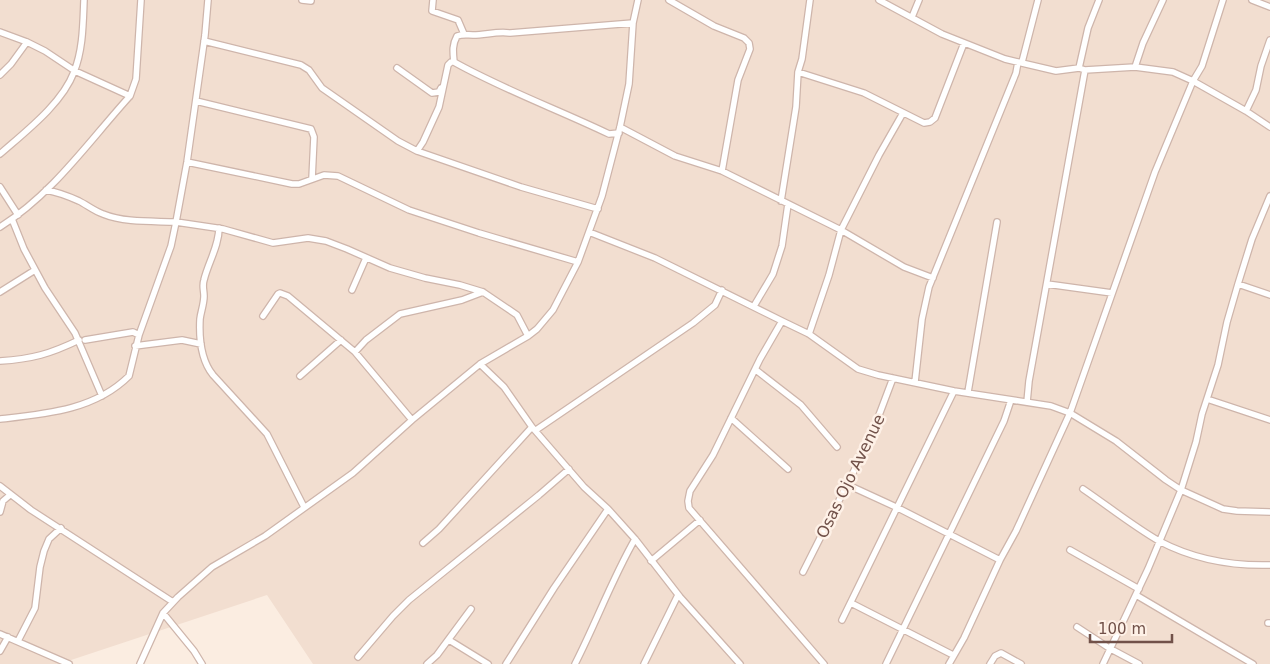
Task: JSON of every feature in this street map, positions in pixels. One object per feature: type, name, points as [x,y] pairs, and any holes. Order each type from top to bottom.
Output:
[{"type":"street","points":[[0,154],[60,98],[75,71],[81,45],[84,0]]},
{"type":"street","points":[[0,227],[18,215],[46,190],[130,96],[136,79],[141,0]]},
{"type":"street","points":[[0,419],[56,412],[90,403],[129,376],[132,370],[138,335],[171,246],[176,222],[196,100],[208,0]]},
{"type":"street","points":[[302,0],[311,1]]},
{"type":"street","points":[[433,0],[432,11],[458,20],[464,34]]},
{"type":"street","points":[[140,664],[163,613],[212,567],[265,536],[354,473],[412,420],[480,364],[537,329],[553,310],[578,262],[598,209],[629,84],[633,23],[638,0]]},
{"type":"street","points":[[669,0],[714,26],[744,38],[749,42],[750,49],[738,80],[722,171]]},
{"type":"street","points":[[782,201],[796,107],[798,72],[802,59],[810,0]]},
{"type":"street","points":[[880,0],[942,34],[964,43],[1020,62],[1056,71],[1136,67],[1172,72],[1193,81],[1270,127]]},
{"type":"street","points":[[912,17],[919,0]]},
{"type":"street","points":[[915,382],[922,318],[933,278],[1016,73],[1038,0]]},
{"type":"street","points":[[1027,402],[1088,28],[1099,0]]},
{"type":"street","points":[[1136,67],[1143,43],[1163,0]]},
{"type":"street","points":[[949,664],[964,638],[1000,560],[1016,531],[1070,413],[1155,172],[1193,81],[1202,66],[1223,0]]},
{"type":"street","points":[[1252,0],[1270,7]]},
{"type":"street","points":[[454,62],[452,50],[454,42],[457,36],[464,34],[633,23]]},
{"type":"street","points":[[0,32],[27,42],[45,51],[75,71],[130,96]]},
{"type":"street","points":[[204,40],[301,64],[309,70],[322,88],[398,141],[416,151],[521,187],[598,209]]},
{"type":"street","points":[[1246,111],[1256,90],[1261,66],[1270,40]]},
{"type":"street","points":[[0,74],[11,64],[27,42]]},
{"type":"street","points":[[798,72],[864,93],[924,123],[930,122],[935,118],[964,43]]},
{"type":"street","points":[[416,151],[423,142],[439,107],[448,65],[454,62]]},
{"type":"street","points":[[454,62],[486,80],[545,104],[608,134],[619,130],[675,156],[722,171],[841,230],[904,266],[933,278]]},
{"type":"street","points":[[397,68],[432,93],[439,92],[443,84]]},
{"type":"street","points":[[196,100],[312,129],[314,137],[312,179]]},
{"type":"street","points":[[809,334],[829,275],[841,230],[904,113]]},
{"type":"street","points":[[187,162],[292,184],[299,184],[324,175],[338,176],[409,210],[578,262]]},
{"type":"street","points":[[0,186],[18,215]]},
{"type":"street","points":[[46,190],[55,191],[80,201],[97,212],[109,216],[219,228],[273,242],[308,238],[326,241],[390,268],[483,292],[517,315],[528,336]]},
{"type":"street","points":[[1103,664],[1109,648],[1138,592],[1181,490],[1218,365],[1227,322],[1238,284],[1252,239],[1270,196]]},
{"type":"street","points":[[754,306],[773,274],[782,246],[788,204]]},
{"type":"street","points":[[12,219],[35,270],[82,340],[102,396]]},
{"type":"street","points":[[968,392],[997,222]]},
{"type":"street","points":[[219,228],[217,244],[203,282],[204,297],[200,318],[201,344],[208,368],[267,434],[304,507]]},
{"type":"street","points":[[589,232],[655,258],[809,334],[858,369],[954,390],[1051,406],[1070,413],[1116,441],[1181,490],[1224,509],[1270,512]]},
{"type":"street","points":[[352,290],[366,258]]},
{"type":"street","points":[[0,292],[35,270]]},
{"type":"street","points":[[1047,284],[1112,293]]},
{"type":"street","points":[[1238,284],[1270,295]]},
{"type":"street","points":[[423,543],[439,529],[534,429],[693,323],[715,305],[722,290]]},
{"type":"street","points":[[355,352],[366,340],[400,314],[462,300],[483,292]]},
{"type":"street","points":[[263,316],[278,294],[283,294],[298,304],[355,352],[412,420]]},
{"type":"street","points":[[782,321],[713,455],[690,491],[688,501],[689,508],[824,664]]},
{"type":"street","points":[[0,361],[26,360],[53,352],[82,340],[133,332],[138,335]]},
{"type":"street","points":[[136,346],[182,340],[201,344]]},
{"type":"street","points":[[300,376],[340,340]]},
{"type":"street","points":[[480,364],[504,387],[534,429],[584,487],[608,509],[635,539],[678,595],[740,664]]},
{"type":"street","points":[[756,370],[801,405],[836,447]]},
{"type":"street","name":"Osas Ojo Avenue","points":[[803,572],[870,439],[893,378]]},
{"type":"street","points":[[842,620],[954,390]]},
{"type":"street","points":[[1207,399],[1270,420]]},
{"type":"street","points":[[886,664],[1004,421],[1011,400]]},
{"type":"street","points":[[732,418],[788,469]]},
{"type":"street","points":[[358,657],[393,616],[420,591],[522,510],[568,468]]},
{"type":"street","points":[[848,485],[1000,560]]},
{"type":"street","points":[[0,486],[10,495],[173,602]]},
{"type":"street","points":[[1083,489],[1160,541],[1192,554],[1228,564],[1270,565]]},
{"type":"street","points":[[0,512],[3,501],[10,495]]},
{"type":"street","points":[[506,664],[554,588],[608,509]]},
{"type":"street","points":[[651,560],[700,520]]},
{"type":"street","points":[[18,641],[35,608],[44,551],[49,540],[60,528]]},
{"type":"street","points":[[575,664],[594,627],[622,562],[635,539]]},
{"type":"street","points":[[1070,550],[1253,664]]},
{"type":"street","points":[[644,664],[678,595]]},
{"type":"street","points":[[851,603],[953,655]]},
{"type":"street","points":[[428,664],[437,656],[471,609]]},
{"type":"street","points":[[163,613],[194,651],[202,664]]},
{"type":"street","points":[[1077,627],[1109,648],[1139,664]]},
{"type":"street","points":[[0,634],[69,664]]},
{"type":"street","points":[[0,651],[8,637]]},
{"type":"street","points":[[448,640],[488,664]]},
{"type":"street","points":[[990,664],[995,656],[1001,653],[1021,664]]},
{"type":"shaded area","points":[[0,0],[1270,0],[1270,664],[313,664],[267,595],[59,664],[0,664]]}]
